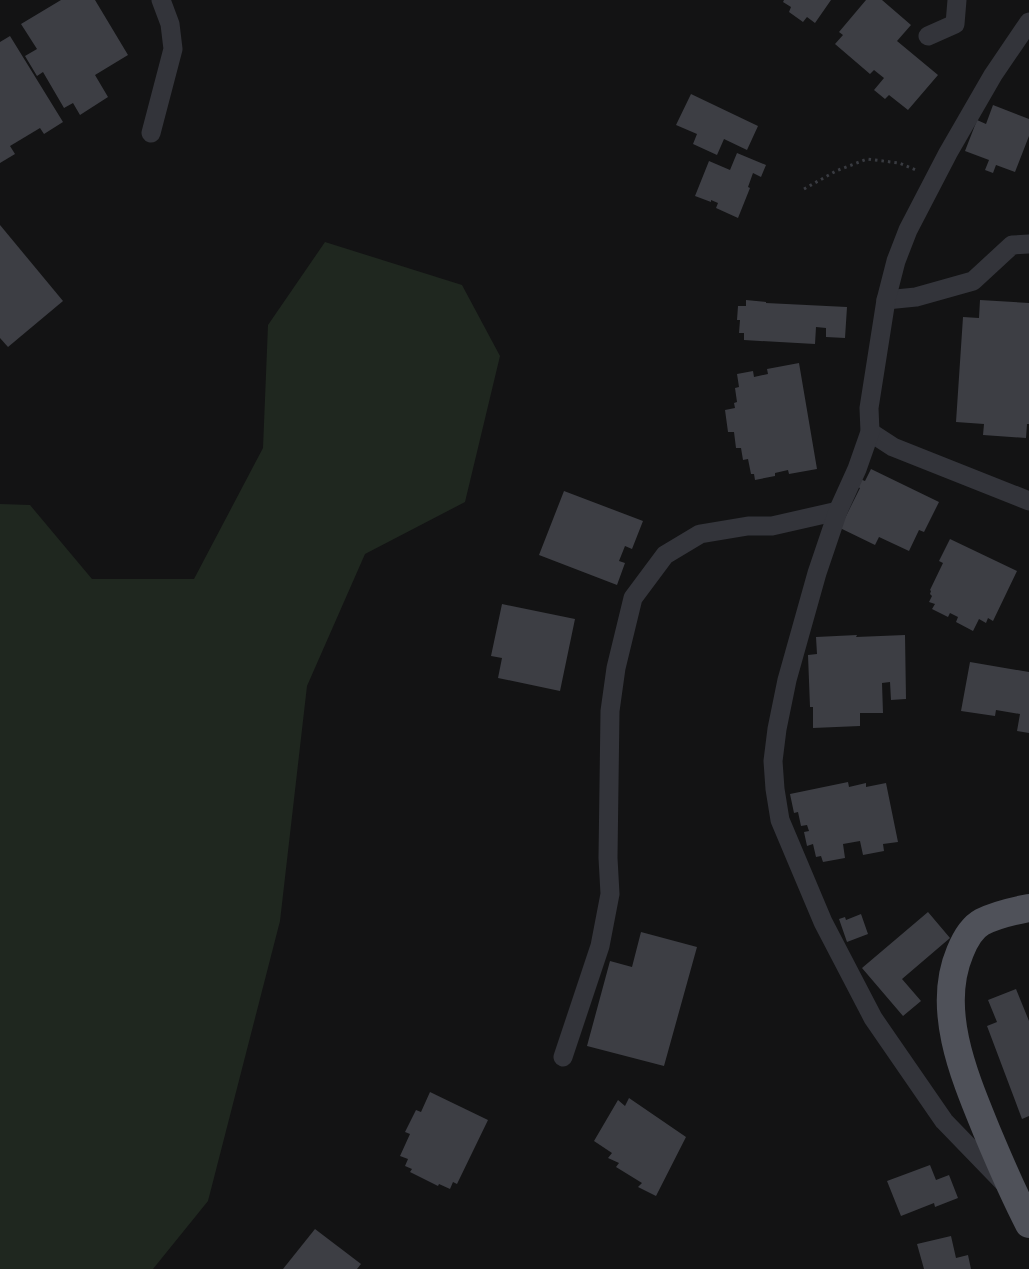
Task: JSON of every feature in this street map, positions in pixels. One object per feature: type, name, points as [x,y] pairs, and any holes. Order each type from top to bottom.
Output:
[{"type":"main road","points":[[1029,908],[1009,912],[981,923],[965,939],[956,962],[951,989],[953,1033],[967,1083],[1012,1192],[1029,1224]]},
{"type":"street","points":[[151,133],[173,49],[170,24],[161,0]]},
{"type":"street","points":[[928,36],[955,24],[957,0]]},
{"type":"street","points":[[1012,1192],[944,1121],[873,1018],[823,922],[780,820],[773,760],[787,680],[817,573],[838,511],[857,469],[870,432],[869,408],[886,300],[896,261],[908,230],[935,178],[993,75],[1029,22]]},
{"type":"street","points":[[886,300],[916,298],[973,281],[1012,245],[1029,244]]},
{"type":"street","points":[[870,432],[893,447],[1029,501]]},
{"type":"street","points":[[563,1057],[600,946],[610,894],[608,858],[610,711],[616,668],[633,598],[665,555],[700,534],[748,526],[772,526],[838,511]]},
{"type":"path","points":[[804,189],[836,171],[867,159],[899,163],[935,178]]},
{"type":"shaded area","points":[[325,242],[462,285],[500,356],[465,502],[365,554],[307,686],[280,921],[208,1201],[153,1269],[0,1269],[0,504],[30,505],[92,579],[194,579],[263,448],[268,325]]},
{"type":"building","points":[[61,0],[95,0],[128,55],[95,75],[108,97],[80,115],[73,103],[64,108],[43,72],[37,76],[25,56],[37,49],[21,24]]},
{"type":"building","points":[[784,0],[831,0],[815,23],[807,17],[803,22],[789,12],[791,7],[783,2]]},
{"type":"building","points":[[866,0],[882,0],[911,25],[897,41],[938,75],[908,110],[889,95],[885,99],[874,90],[884,78],[874,70],[870,74],[835,44],[843,35],[839,32]]},
{"type":"building","points":[[10,36],[63,122],[44,134],[40,128],[10,146],[15,154],[0,163],[0,42]]},
{"type":"building","points":[[691,94],[758,126],[747,150],[724,139],[717,155],[693,144],[697,134],[676,125]]},
{"type":"building","points":[[993,105],[1029,119],[1029,136],[1015,172],[996,165],[993,173],[985,170],[989,160],[965,151],[977,120],[986,124]]},
{"type":"building","points":[[737,153],[766,165],[761,177],[753,173],[748,187],[750,188],[738,218],[716,208],[718,203],[695,196],[709,161],[730,170]]},
{"type":"building","points":[[0,225],[63,301],[8,347],[0,338]]},
{"type":"building","points":[[746,300],[766,303],[847,307],[845,338],[826,337],[826,328],[816,327],[815,344],[744,340],[744,333],[739,333],[740,320],[737,320],[738,306],[746,306]]},
{"type":"building","points":[[980,300],[1029,303],[1029,424],[1027,424],[1026,438],[983,435],[984,424],[956,422],[963,317],[979,318]]},
{"type":"building","points":[[799,363],[817,469],[789,474],[788,470],[775,473],[775,476],[755,480],[754,474],[751,474],[748,459],[743,460],[741,448],[736,448],[734,432],[728,432],[725,410],[735,408],[734,403],[737,402],[735,388],[739,387],[737,374],[753,371],[754,377],[768,374],[767,369]]},
{"type":"building","points":[[871,469],[939,502],[924,532],[919,530],[909,551],[879,537],[875,545],[840,528],[860,488],[856,486],[860,479],[865,481]]},
{"type":"building","points":[[564,491],[643,521],[632,549],[625,546],[619,561],[625,563],[617,585],[539,555]]},
{"type":"building","points":[[950,539],[1017,571],[993,621],[988,618],[986,623],[979,619],[973,631],[956,622],[958,617],[950,613],[948,617],[932,609],[935,604],[929,602],[932,596],[930,590],[943,563],[939,561]]},
{"type":"building","points":[[502,604],[575,619],[560,691],[498,678],[502,658],[491,656]]},
{"type":"building","points":[[857,635],[856,637],[905,635],[906,699],[891,700],[890,682],[882,683],[883,713],[860,713],[860,726],[813,728],[813,707],[810,707],[808,655],[817,654],[816,637]]},
{"type":"building","points":[[970,662],[1029,672],[1029,733],[1017,731],[1020,714],[996,710],[995,716],[961,711]]},
{"type":"building","points":[[848,782],[849,787],[866,783],[866,787],[886,783],[898,842],[883,844],[884,851],[863,855],[860,841],[843,844],[845,858],[823,862],[821,856],[816,857],[813,844],[807,846],[804,832],[809,831],[807,825],[801,826],[798,812],[794,813],[790,794]]},
{"type":"building","points":[[928,912],[950,938],[902,979],[921,1001],[903,1016],[862,968]]},
{"type":"building","points":[[861,914],[868,934],[847,942],[839,919],[845,917],[846,920]]},
{"type":"building","points":[[641,932],[697,947],[664,1066],[587,1046],[610,961],[632,967]]},
{"type":"building","points":[[1016,989],[1029,1021],[1029,1116],[1022,1119],[987,1026],[997,1022],[988,1000]]},
{"type":"building","points":[[430,1092],[488,1120],[457,1184],[453,1182],[450,1189],[439,1184],[438,1186],[410,1172],[412,1169],[405,1166],[408,1159],[400,1156],[410,1134],[405,1132],[416,1110],[421,1112]]},
{"type":"building","points":[[629,1098],[686,1137],[656,1196],[638,1187],[642,1183],[616,1167],[619,1163],[608,1158],[612,1153],[594,1141],[618,1100],[625,1106]]},
{"type":"building","points":[[930,1165],[936,1180],[949,1175],[958,1198],[935,1207],[934,1203],[901,1216],[887,1181]]},
{"type":"building","points":[[315,1229],[361,1264],[357,1269],[283,1269]]},
{"type":"building","points":[[951,1236],[956,1258],[968,1255],[971,1269],[924,1269],[917,1244]]}]
